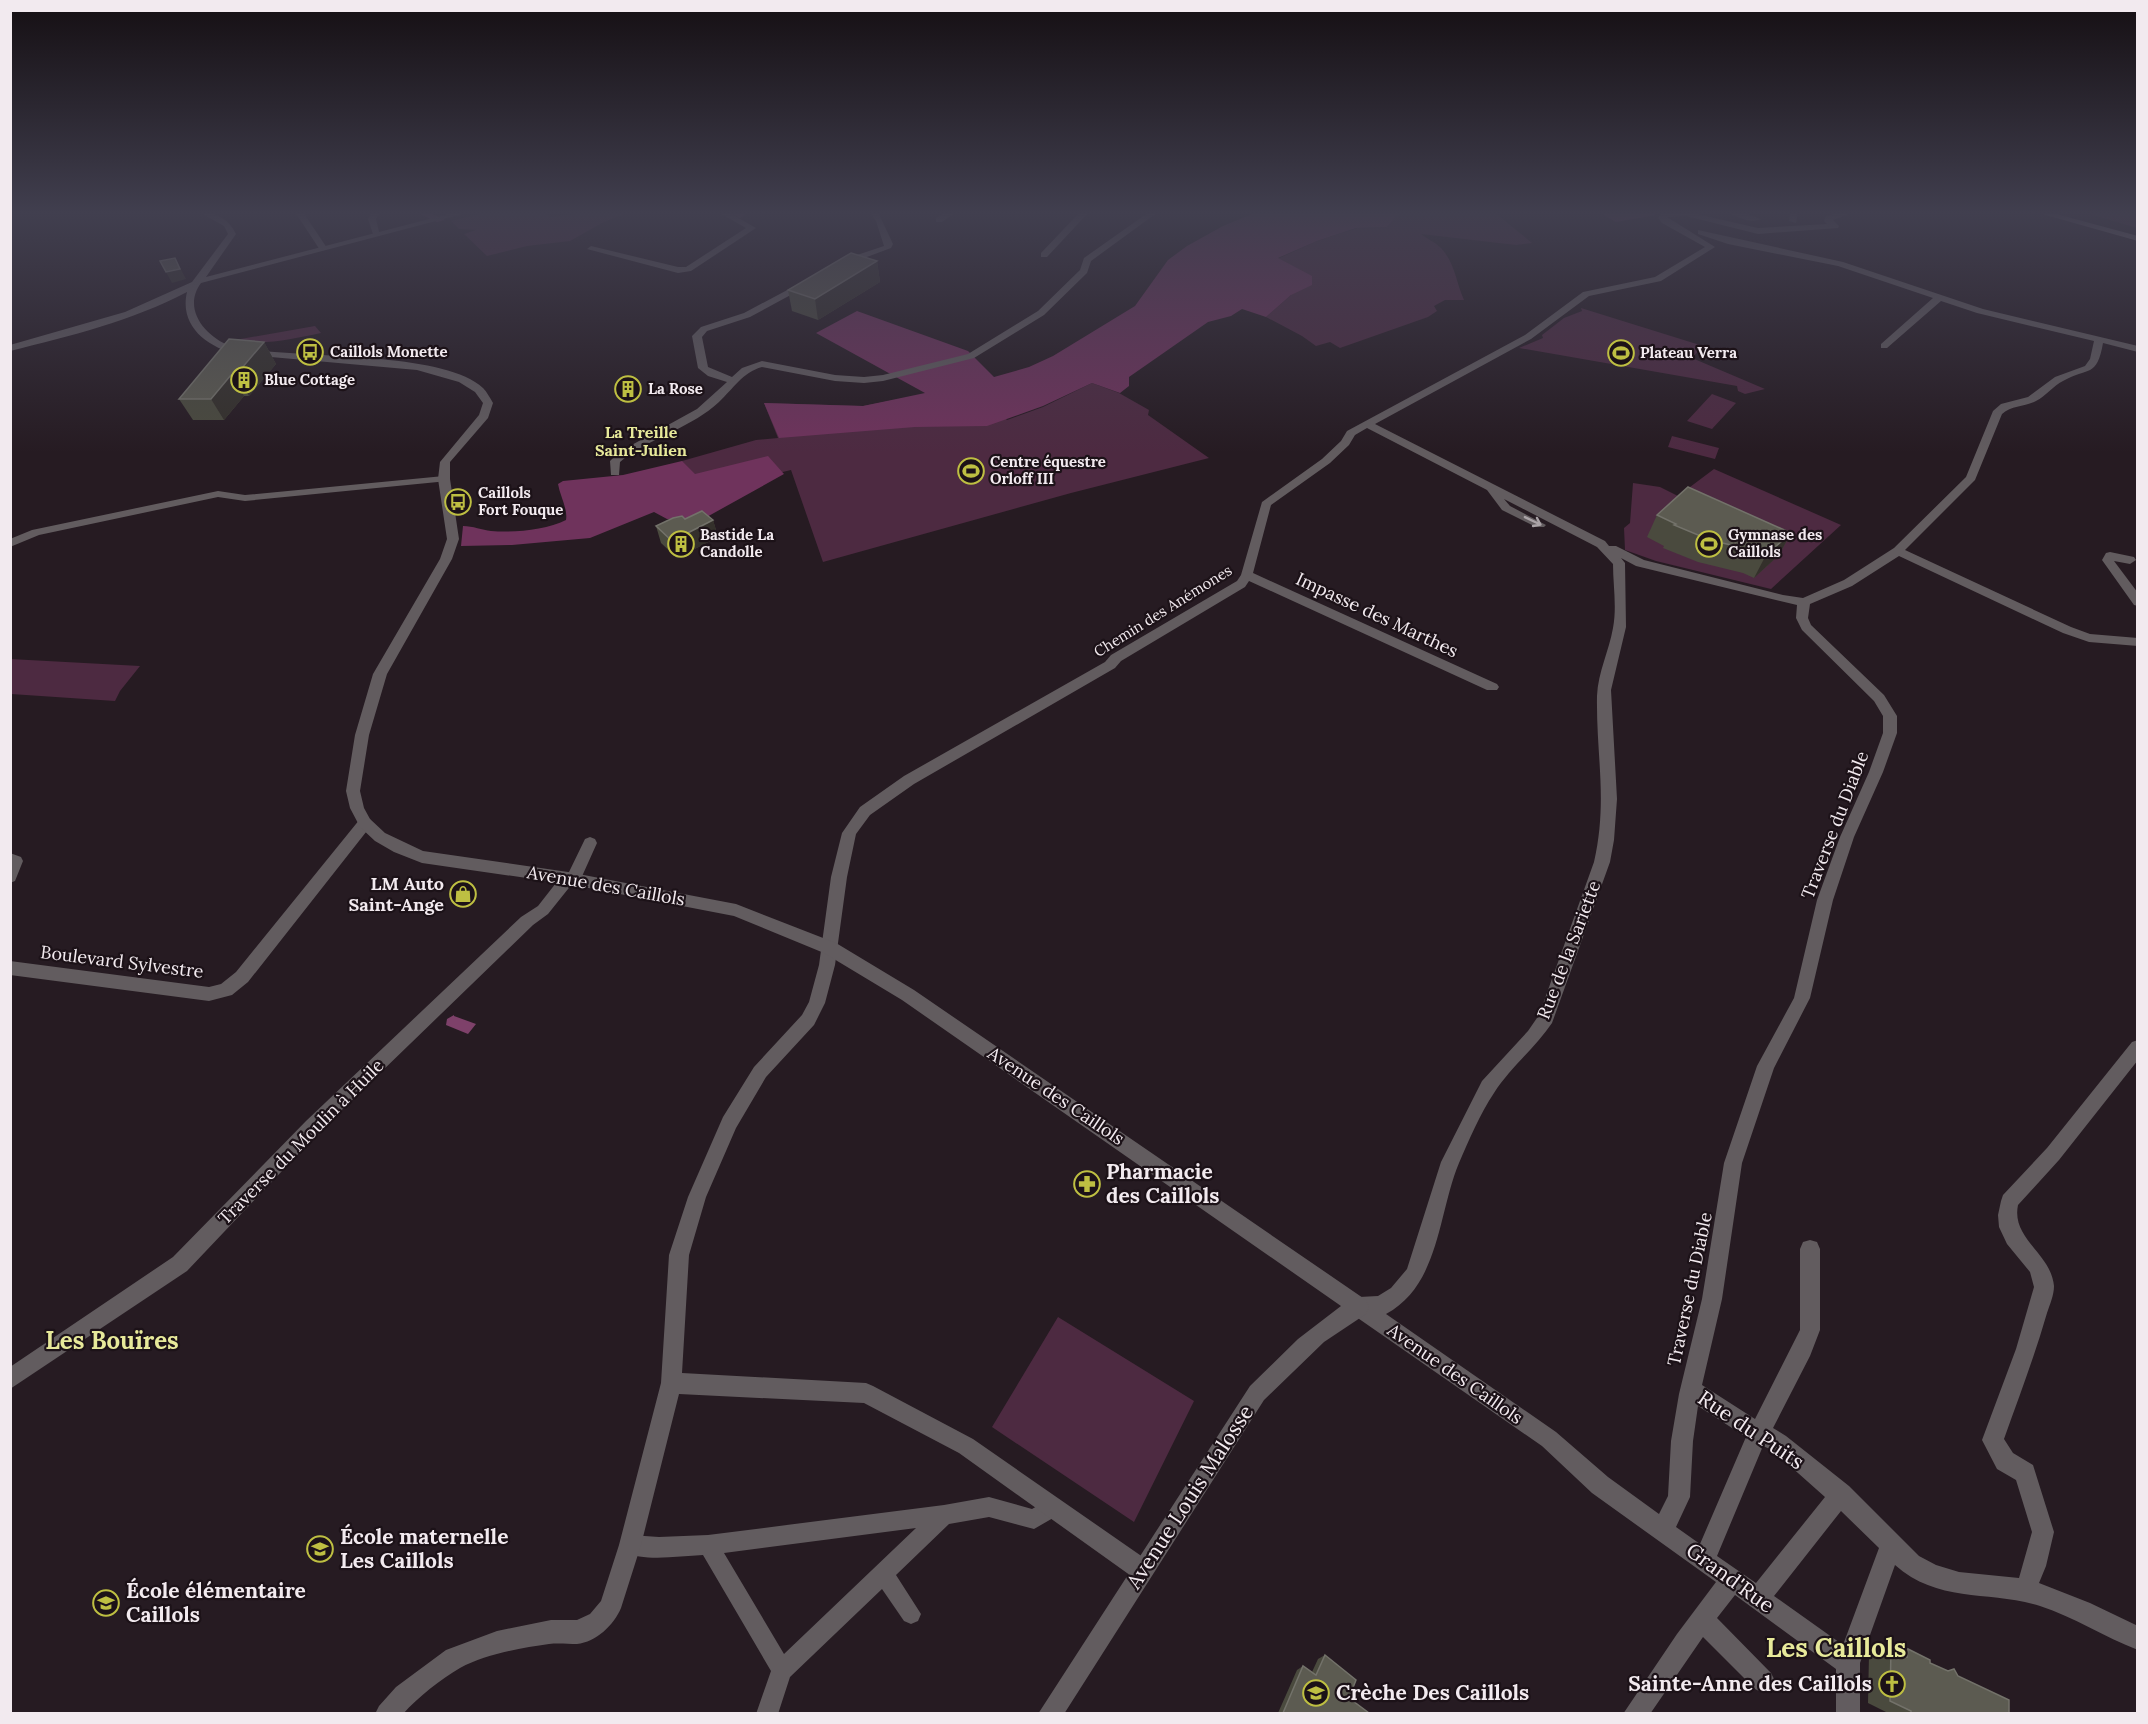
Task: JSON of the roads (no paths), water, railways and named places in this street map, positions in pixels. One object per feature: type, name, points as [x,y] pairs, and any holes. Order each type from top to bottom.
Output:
[{"type":"street","points":[[10,350],[103,323],[157,304],[179,292]]},
{"type":"street","points":[[10,350],[105,326],[162,307],[189,302],[193,292]]},
{"type":"street","points":[[732,380],[712,375],[702,368],[697,342],[700,333],[705,329],[766,306],[789,292]]},
{"type":"street","points":[[615,473],[615,461],[621,453],[709,406],[732,380],[756,365],[762,364],[836,378],[864,380],[883,378],[971,356],[1041,313],[1062,292]]},
{"type":"street","name":"Chemin des Anémones","points":[[387,1713],[404,1695],[454,1658],[497,1643],[551,1632],[579,1632],[598,1622],[610,1608],[630,1545],[671,1383],[679,1255],[697,1197],[729,1123],[760,1072],[808,1020],[817,1003],[830,948],[845,847],[849,833],[865,811],[909,780],[1110,665],[1116,658],[1241,584],[1247,575],[1266,504],[1326,461],[1352,433],[1528,337],[1586,294],[1593,292]]},
{"type":"street","points":[[1926,292],[2010,319],[2083,338],[2100,339],[2138,349]]},
{"type":"street","points":[[1884,346],[1940,297]]},
{"type":"street","name":"Avenue des Caillols","points":[[189,302],[195,321],[205,337],[210,343],[228,350],[412,365],[434,370],[474,385],[486,397],[487,410],[449,454],[445,462],[444,479],[453,539],[446,559],[380,674],[368,710],[353,791],[357,808],[365,823],[380,837],[399,848],[422,856],[571,879],[736,910],[830,948],[908,995],[1549,1439],[1600,1485]]},
{"type":"street","points":[[1369,425],[1640,563],[1783,599],[1804,602],[1848,583],[1898,551],[1920,526],[1971,478],[1997,413],[2005,406],[2031,399],[2059,379],[2088,368],[2095,360],[2100,339]]},
{"type":"street","points":[[10,544],[36,532],[218,494],[245,498],[444,479]]},
{"type":"street","points":[[1488,486],[1506,508],[1619,563],[1640,563]]},
{"type":"street","points":[[1601,544],[1619,563]]},
{"type":"street","points":[[1898,551],[2067,630],[2089,638],[2138,642]]},
{"type":"street","points":[[2130,560],[2110,556],[2108,560],[2138,603]]},
{"type":"street","name":"Rue de la Sariette","points":[[1359,1307],[1380,1306],[1398,1294],[1414,1275],[1450,1162],[1488,1087],[1534,1036],[1546,1018],[1602,862],[1608,838],[1611,809],[1605,680],[1618,634],[1619,563]]},
{"type":"street","name":"Impasse des Marthes","points":[[1247,575],[1492,687]]},
{"type":"street","name":"Traverse du Diable","points":[[1664,1529],[1679,1497],[1682,1441],[1689,1389],[1717,1269],[1733,1163],[1766,1066],[1802,998],[1825,900],[1847,837],[1876,772],[1890,733],[1890,716],[1879,698],[1806,627],[1802,618],[1804,602]]},
{"type":"street","name":"Boulevard Sylvestre","points":[[10,968],[209,994],[226,990],[243,977],[365,823]]},
{"type":"street","name":"Traverse du Moulin à Huile","points":[[10,1379],[180,1264],[312,1127],[527,921],[543,910],[571,879],[590,843]]},
{"type":"street","points":[[10,859],[16,861],[10,877]]},
{"type":"street","points":[[2025,1591],[2035,1566],[2043,1532],[2025,1473],[2005,1461],[1994,1440],[2030,1339],[2044,1287],[2042,1274],[2019,1246],[2010,1229],[2006,1211],[2010,1202],[2054,1154],[2138,1047]]},
{"type":"street","points":[[1705,1559],[1760,1432],[1803,1349],[1810,1330],[1810,1249]]},
{"type":"street","name":"Avenue Louis Malosse","points":[[1050,1713],[1257,1393],[1285,1363],[1333,1321],[1359,1307]]},
{"type":"street","points":[[671,1383],[866,1393],[966,1446],[1142,1570]]},
{"type":"street","name":"Rue du Puits","points":[[1689,1389],[1743,1424],[1779,1443],[1841,1494],[1916,1568],[1938,1577],[1969,1585],[1999,1586],[2025,1591],[2083,1609],[2138,1640]]},
{"type":"street","name":"Grand'Rue","points":[[1600,1485],[1848,1663]]},
{"type":"street","points":[[1758,1598],[1841,1494]]},
{"type":"street","points":[[630,1545],[659,1547],[708,1545],[944,1515],[989,1507],[1034,1519],[1053,1507]]},
{"type":"street","points":[[767,1713],[782,1670],[944,1515]]},
{"type":"street","points":[[1848,1713],[1848,1663],[1892,1544]]},
{"type":"street","points":[[708,1545],[782,1670]]},
{"type":"street","points":[[883,1573],[911,1614]]},
{"type":"street","points":[[1635,1713],[1733,1579]]},
{"type":"street","points":[[1702,1619],[1763,1681]]},
{"type":"place","name":"Caillols Monette","points":[[310,352]]},
{"type":"place","name":"Plateau Verra","points":[[1621,353]]},
{"type":"place","name":"Blue Cottage","points":[[244,380]]},
{"type":"place","name":"La Rose","points":[[628,389]]},
{"type":"place","name":"Centre équestre Orloff III","points":[[971,471]]},
{"type":"place","name":"Caillols Fort Fouque","points":[[458,502]]},
{"type":"place","name":"Bastide La Candolle","points":[[681,544]]},
{"type":"place","name":"Gymnase des Caillols","points":[[1709,544]]},
{"type":"place","name":"LM Auto Saint-Ange","points":[[463,894]]},
{"type":"place","name":"Pharmacie des Caillols","points":[[1087,1184]]},
{"type":"place","name":"École maternelle Les Caillols","points":[[320,1549]]},
{"type":"place","name":"École élémentaire Caillols","points":[[106,1603]]},
{"type":"place","name":"Sainte-Anne des Caillols","points":[[1892,1684]]},
{"type":"place","name":"Crèche Des Caillols","points":[[1316,1693]]},
{"type":"district","name":"La Treille Saint-Julien","points":[[641,441]]},
{"type":"district","name":"Les Bouïres","points":[[112,1341]]},
{"type":"district","name":"Les Caillols","points":[[1836,1648]]}]
